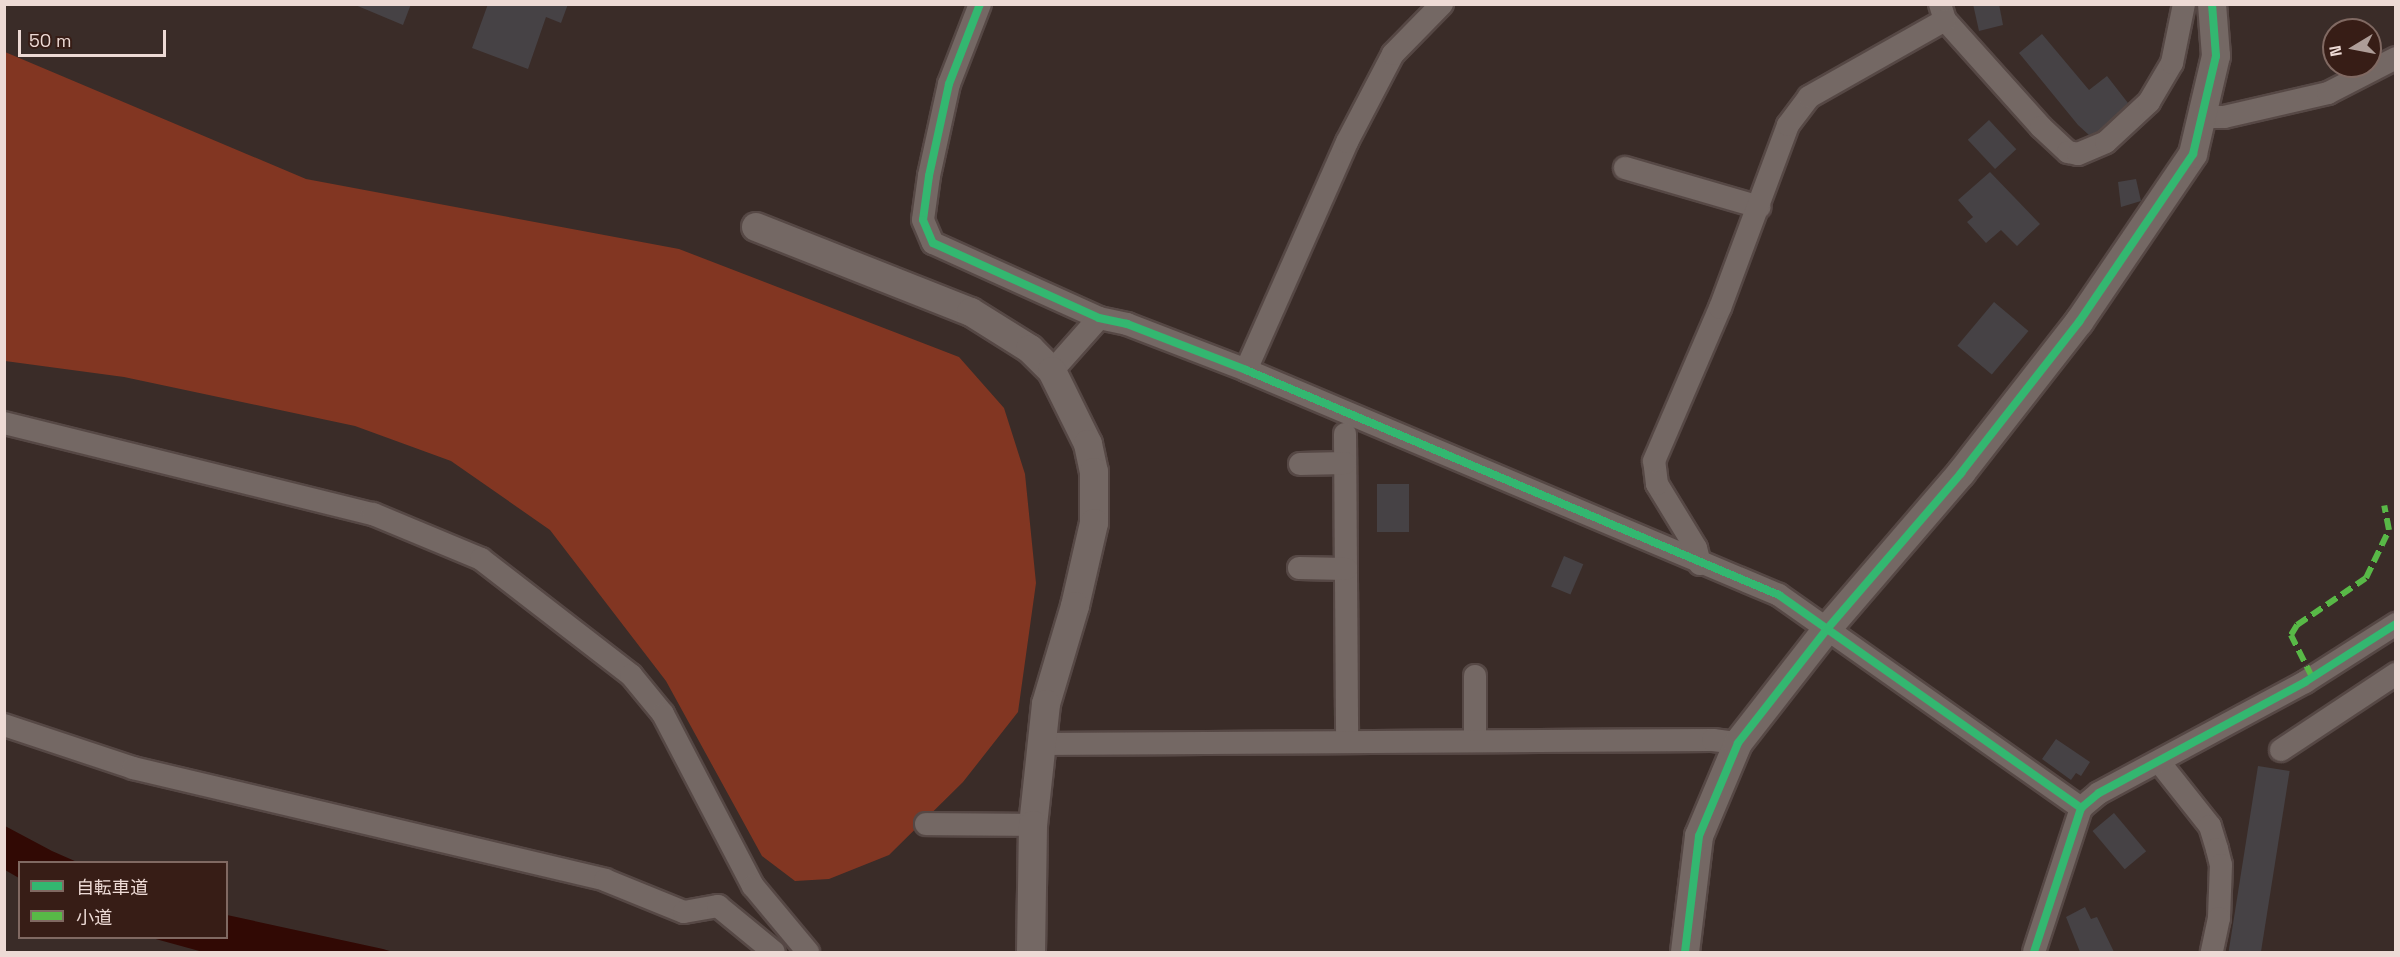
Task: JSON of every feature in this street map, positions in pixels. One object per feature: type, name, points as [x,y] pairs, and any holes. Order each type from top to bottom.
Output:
[{"type":"street","points":[[980,4],[949,84],[923,220],[933,243],[1099,318],[1127,324],[1246,370],[1700,564],[1779,595],[1800,606],[1827,629],[2080,808]]},
{"type":"street","points":[[1246,370],[1347,142],[1388,64],[1442,4]]},
{"type":"street","points":[[1700,564],[1696,549],[1657,484],[1654,461],[1759,207],[1788,125],[1809,97],[1943,12],[2042,127],[2068,152],[2078,154],[2106,142],[2149,102],[2172,63],[2184,4]]},
{"type":"street","points":[[1685,952],[1699,836],[1738,743],[1827,629],[1961,473],[2079,322],[2173,188],[2193,154],[2204,117],[2216,56],[2212,4]]},
{"type":"street","points":[[2204,117],[2224,117],[2328,93],[2396,58]]},
{"type":"street","points":[[1625,168],[1759,207]]},
{"type":"street","points":[[756,226],[971,312],[1030,349],[1052,370],[1088,444],[1096,498],[1092,540],[1046,704],[1040,744],[1033,825],[1031,952]]},
{"type":"street","points":[[1052,370],[1099,318]]},
{"type":"street","points":[[4,423],[373,514],[481,559],[631,675],[663,714],[753,886],[808,952]]},
{"type":"street","points":[[1345,434],[1347,741]]},
{"type":"street","points":[[1299,464],[1345,463]]},
{"type":"street","points":[[1299,568],[1346,569]]},
{"type":"street","points":[[2034,952],[2080,808],[2099,793],[2160,763],[2305,682],[2396,624]]},
{"type":"street","points":[[2281,750],[2396,674]]},
{"type":"street","points":[[1474,676],[1475,741]]},
{"type":"street","points":[[4,725],[133,768],[605,880],[684,912],[718,906],[774,952]]},
{"type":"street","points":[[1040,744],[1713,740],[1738,743]]},
{"type":"street","points":[[2160,763],[2210,826],[2217,849],[2221,865],[2219,918],[2212,952]]},
{"type":"street","points":[[926,824],[1033,825]]},
{"type":"shaded area","points":[[5,52],[306,179],[679,249],[959,357],[1004,408],[1025,474],[1036,583],[1018,712],[963,782],[889,855],[829,879],[795,881],[762,856],[666,681],[550,530],[451,461],[355,426],[124,377],[5,361]]},
{"type":"shaded area","points":[[5,826],[75,861],[18,861],[18,877],[5,870]]},
{"type":"shaded area","points":[[228,915],[393,952],[203,952],[156,939],[228,939]]},
{"type":"building","points":[[353,4],[411,4],[403,25]]},
{"type":"building","points":[[488,4],[568,4],[561,23],[546,17],[528,69],[472,48]]},
{"type":"building","points":[[1973,4],[1999,4],[2003,25],[1979,31]]},
{"type":"building","points":[[2042,34],[2089,90],[2107,76],[2128,103],[2099,131],[2089,135],[2078,125],[2019,53]]},
{"type":"building","points":[[1989,120],[2016,149],[1995,169],[1968,140]]},
{"type":"building","points":[[1990,172],[2040,224],[2017,246],[2001,230],[1986,243],[1967,222],[1973,217],[1958,200]]},
{"type":"building","points":[[2136,179],[2141,201],[2121,207],[2118,182]]},
{"type":"building","points":[[1994,302],[2028,331],[1992,375],[1957,346]]},
{"type":"building","points":[[1377,484],[1409,484],[1409,532],[1377,532]]},
{"type":"building","points":[[1564,556],[1583,564],[1570,595],[1551,586]]},
{"type":"building","points":[[2056,739],[2090,762],[2081,776],[2076,773],[2071,780],[2042,759]]},
{"type":"building","points":[[2258,766],[2290,771],[2261,952],[2229,952]]},
{"type":"building","points":[[2114,813],[2146,851],[2125,869],[2093,831]]},
{"type":"building","points":[[2085,907],[2091,919],[2097,917],[2114,952],[2080,952],[2066,917]]},
{"type":"marked path","points":[[2312,677],[2291,635],[2297,625],[2366,578],[2389,530],[2384,505]]},
{"type":"cycle path","points":[[980,4],[949,84],[929,176],[923,220],[933,243],[1099,318],[1127,324],[1246,370],[1779,595],[2081,808]]},
{"type":"cycle path","points":[[1685,952],[1699,836],[1738,743],[1827,629],[1961,473],[2079,322],[2193,154],[2216,56],[2212,4]]},
{"type":"cycle path","points":[[2034,952],[2081,808],[2099,793],[2305,682],[2396,624]]}]
